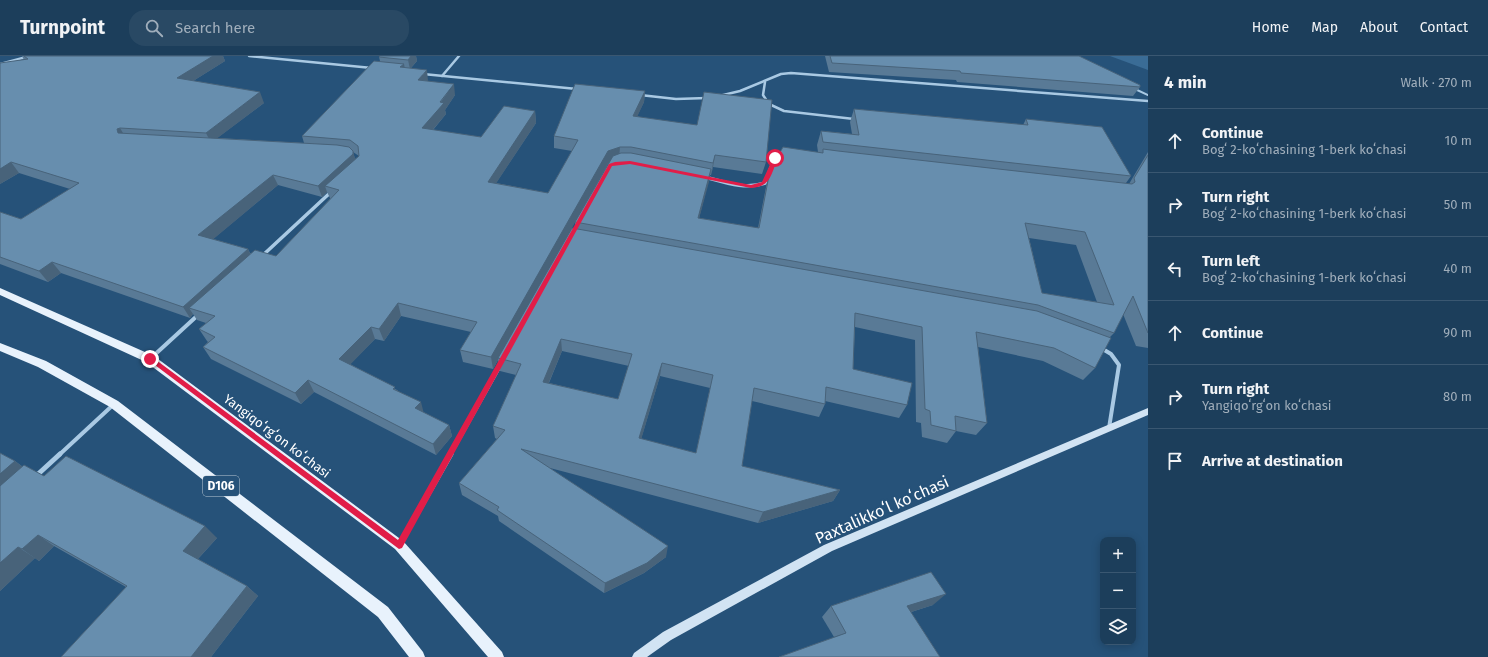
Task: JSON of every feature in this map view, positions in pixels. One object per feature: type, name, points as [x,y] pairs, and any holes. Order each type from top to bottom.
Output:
[{"type":"main road","name":"Yangiqoʻrgʻon koʻchasi","points":[[0,291],[150,359],[399,545],[497,657]]},
{"type":"main road","name":"D106","points":[[0,347],[42,364],[114,404],[383,612],[418,657]]},
{"type":"street","points":[[0,64],[30,56]]},
{"type":"street","points":[[249,56],[373,68]]},
{"type":"street","points":[[442,76],[460,56]]},
{"type":"street","points":[[419,73],[583,89]]},
{"type":"street","points":[[637,95],[676,99],[708,98],[740,91],[765,82],[781,74],[791,74],[1148,101]]},
{"type":"street","points":[[765,82],[763,95],[769,104],[784,111],[861,120]]},
{"type":"street","points":[[698,176],[751,187],[759,186],[765,183],[775,158],[780,155],[789,155]]},
{"type":"street","points":[[260,257],[336,187]]},
{"type":"street","points":[[150,359],[202,311]]},
{"type":"street","points":[[1095,345],[1112,354],[1119,365],[1109,428]]},
{"type":"street","points":[[399,545],[502,360]]},
{"type":"street","points":[[34,477],[114,404]]},
{"type":"street","name":"Paxtalikkoʻl koʻchasi","points":[[638,657],[667,636],[828,548],[1148,411]]},
{"type":"lane","points":[[1134,89],[1148,95]]},
{"type":"shaded area","points":[[1110,56],[1148,56],[1148,70]]},
{"type":"building","points":[[24,56],[213,56],[177,78],[260,92],[206,133],[120,128],[117,129],[118,133],[337,145],[349,147],[353,151],[353,154],[318,186],[273,175],[198,235],[248,249],[183,307],[52,262],[39,271],[0,257],[0,212],[21,219],[79,183],[11,162],[0,169],[0,63],[28,59]]},
{"type":"building","points":[[411,56],[408,60],[379,57]]},
{"type":"building","points":[[830,56],[1079,56],[1140,85],[1140,87],[961,73],[960,71],[832,63]]},
{"type":"building","points":[[374,61],[404,64],[400,67],[427,70],[418,80],[454,84],[440,102],[444,103],[422,128],[481,137],[504,106],[535,111],[488,182],[548,193],[578,140],[554,136],[575,84],[645,91],[633,116],[697,125],[704,92],[772,100],[766,162],[715,155],[713,163],[631,147],[620,147],[608,151],[491,357],[460,350],[477,322],[398,303],[379,329],[371,327],[339,359],[395,387],[393,389],[421,402],[415,408],[449,425],[433,444],[308,380],[295,393],[203,347],[215,337],[199,329],[215,316],[189,308],[255,250],[276,256],[339,190],[325,186],[359,156],[358,146],[350,140],[302,136]]},
{"type":"building","points":[[854,109],[1028,125],[1026,119],[1102,127],[1131,176],[823,142],[821,131],[859,135]]},
{"type":"building","points":[[783,147],[823,153],[823,149],[1132,184],[1135,182],[1134,178],[1148,155],[1148,333],[1133,296],[1114,333],[1038,305],[575,222],[613,156],[621,153],[631,153],[711,169],[698,218],[759,228],[770,170]],"holes":[[[1025,223],[1085,232],[1114,305],[1042,293]]]},
{"type":"building","points":[[572,228],[1037,311],[1111,338],[1095,368],[1054,348],[976,332],[987,423],[955,416],[956,431],[931,425],[930,411],[925,409],[922,327],[855,313],[853,369],[912,383],[907,405],[826,387],[825,404],[754,388],[742,466],[840,490],[763,512],[521,449],[668,546],[647,563],[605,583],[497,510],[499,507],[459,483],[505,430],[493,426],[521,364],[498,358]],"holes":[[[561,339],[632,354],[618,399],[543,382]],[[662,363],[713,375],[696,453],[639,438]]]},
{"type":"building","points":[[0,453],[15,461],[0,474]]},
{"type":"building","points":[[66,456],[205,526],[183,551],[247,586],[191,657],[61,657],[127,586],[38,535],[22,549],[18,547],[0,563],[0,486],[24,465],[44,476]]},
{"type":"building","points":[[931,572],[946,594],[907,606],[940,657],[779,657],[846,633],[831,606]]},
{"type":"route","points":[[150,359],[399,545],[610,165],[620,162],[630,162],[751,187],[759,186],[765,183],[775,158]]}]
